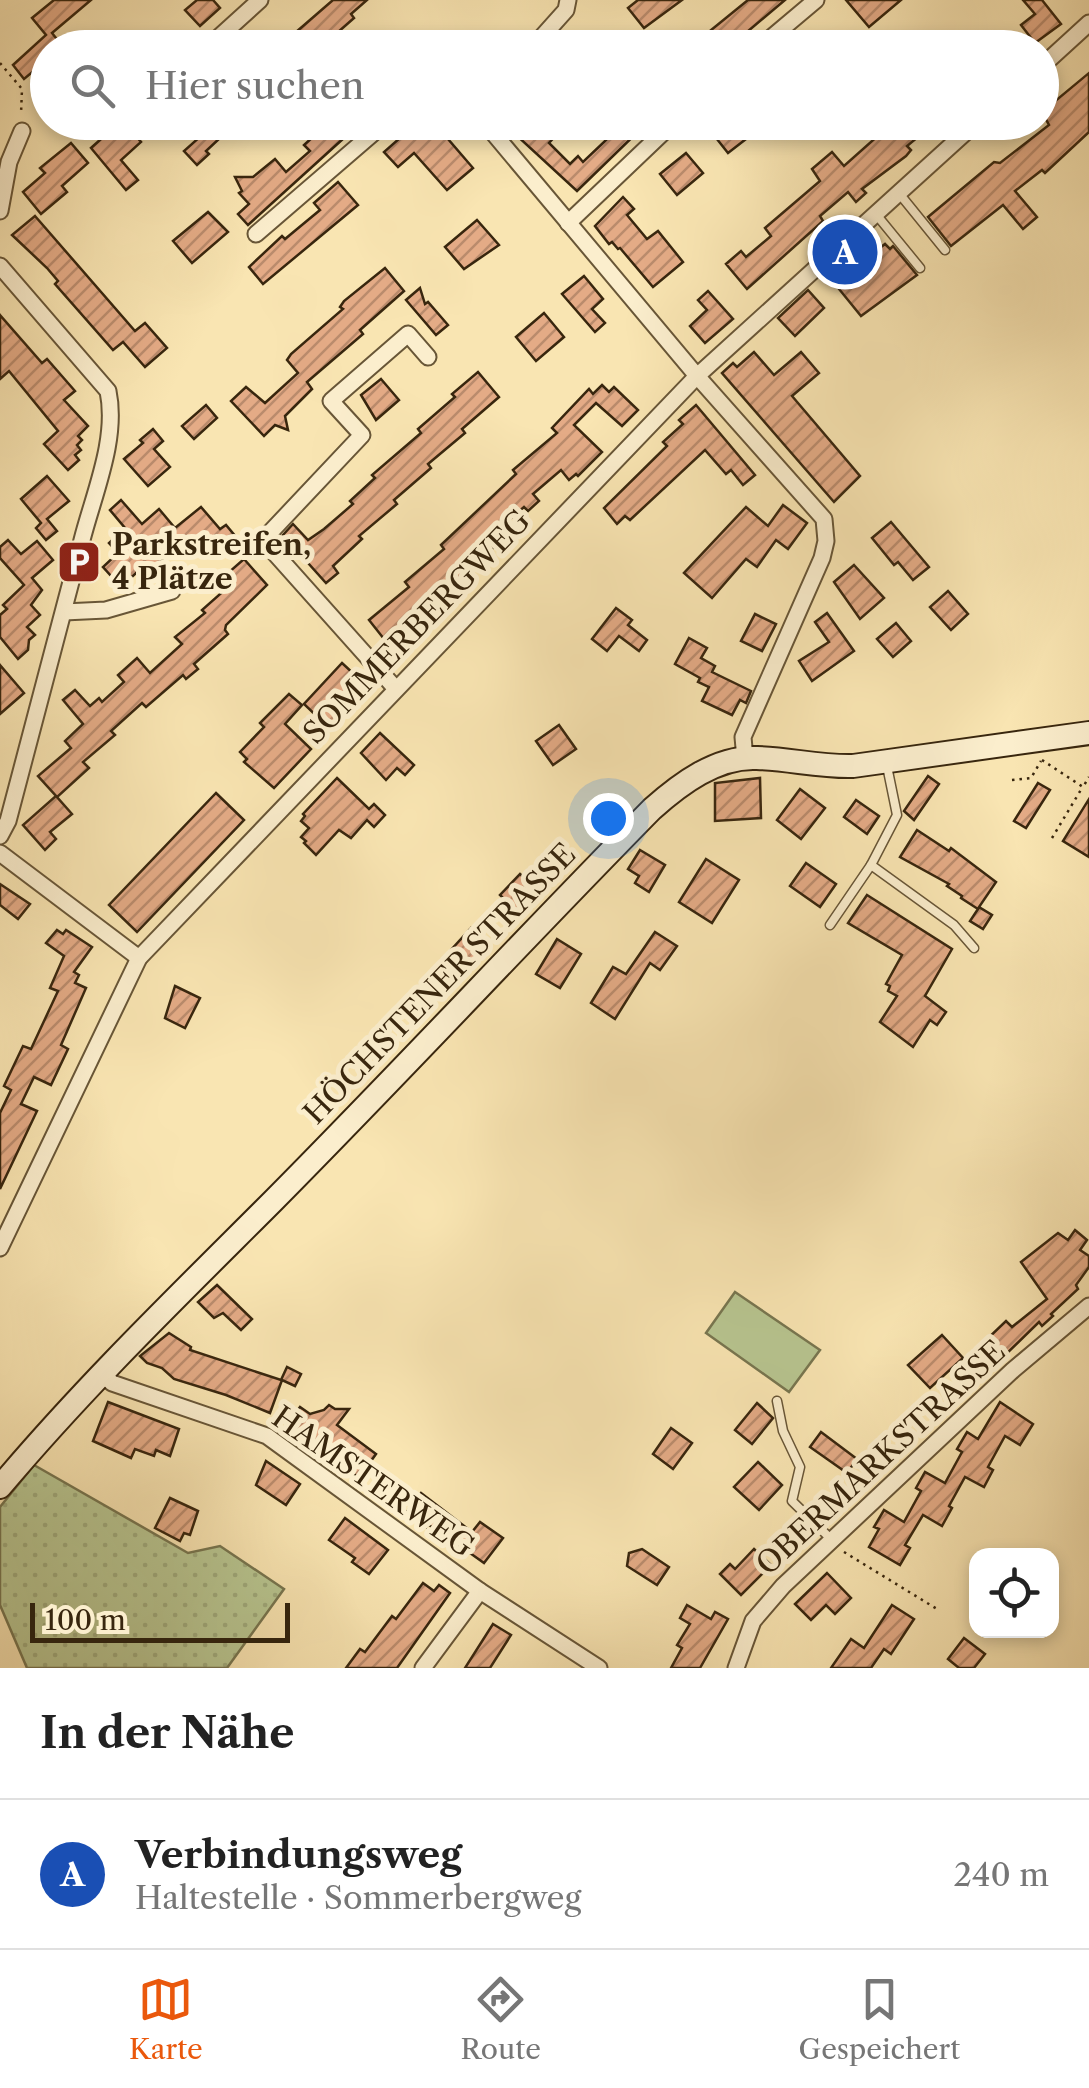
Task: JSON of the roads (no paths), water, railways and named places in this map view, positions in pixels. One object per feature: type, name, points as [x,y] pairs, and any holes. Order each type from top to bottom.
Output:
[{"type":"main road","name":"HÖCHSTENER STRASSE","points":[[0,1487],[101,1372],[270,1204],[652,810],[706,770],[746,758],[821,767],[886,762],[1089,733]]},
{"type":"street","points":[[227,30],[260,0]]},
{"type":"street","points":[[548,30],[566,10],[568,0]]},
{"type":"street","points":[[780,30],[816,0]]},
{"type":"street","points":[[1059,55],[1082,40],[1089,23]]},
{"type":"street","points":[[0,211],[9,162],[22,131]]},
{"type":"street","points":[[256,234],[365,140]]},
{"type":"street","points":[[499,140],[697,376],[824,518],[826,541],[822,558],[743,737],[746,758]]},
{"type":"street","points":[[568,223],[655,140]]},
{"type":"street","name":"SOMMERBERGWEG","points":[[0,1248],[139,958],[697,376],[957,140]]},
{"type":"street","points":[[0,266],[108,391],[112,409],[104,457],[64,612],[8,821],[0,836]]},
{"type":"street","points":[[396,689],[263,540],[362,435],[331,401],[408,334],[428,357]]},
{"type":"street","points":[[64,612],[106,610],[172,591]]},
{"type":"street","points":[[0,853],[139,958]]},
{"type":"street","name":"OBERMARKSTRASSE","points":[[736,1668],[746,1635],[767,1603],[1013,1370],[1089,1306]]},
{"type":"street","name":"HAMSTERWEG","points":[[101,1372],[112,1383],[267,1436],[480,1590],[599,1668]]},
{"type":"street","points":[[423,1668],[480,1590]]},
{"type":"lane","points":[[898,192],[945,250]]},
{"type":"lane","points":[[875,212],[920,268]]},
{"type":"lane","points":[[830,925],[898,815],[886,762]]},
{"type":"lane","points":[[870,865],[954,925],[974,948]]},
{"type":"lane","points":[[777,1401],[783,1432],[800,1467],[792,1501],[832,1542]]},
{"type":"place","name":"Verbindungsweg","points":[[845,252]]},
{"type":"place","name":"Parkstreifen, 4 Plätze","points":[[79,562]]}]
